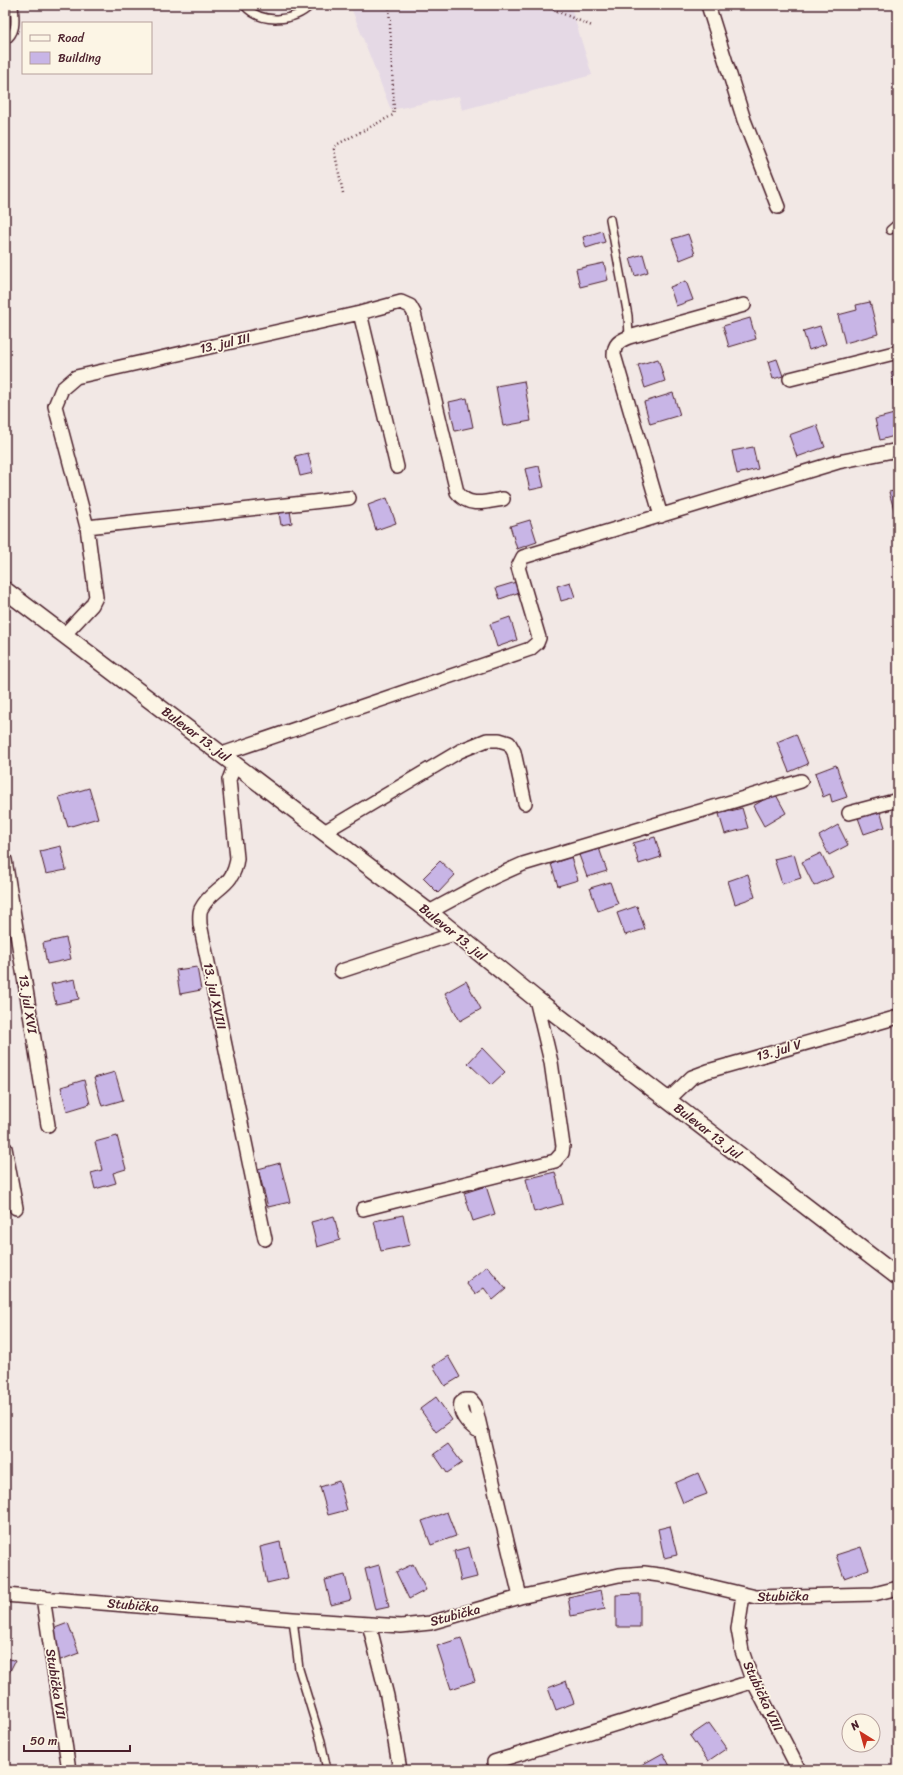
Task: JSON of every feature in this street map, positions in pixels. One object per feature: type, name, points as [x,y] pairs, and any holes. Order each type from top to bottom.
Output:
[{"type":"street","points":[[708,5],[744,120],[778,207]]},
{"type":"street","name":"13. jul III","points":[[65,634],[92,605],[96,596],[87,527],[55,406],[62,388],[76,377],[360,313],[401,302],[410,306],[414,313],[457,492],[462,499],[475,504],[503,499]]},
{"type":"street","points":[[661,516],[614,355],[614,347],[621,340],[629,337],[744,305]]},
{"type":"street","points":[[360,313],[397,467]]},
{"type":"street","points":[[790,379],[898,352]]},
{"type":"street","points":[[222,754],[530,649],[537,643],[539,638],[518,567],[522,557],[838,462],[898,450]]},
{"type":"street","points":[[87,527],[348,498]]},
{"type":"street","name":"Bulevar 13. jul","points":[[5,590],[65,634],[429,912],[454,934],[536,999],[898,1277]]},
{"type":"street","points":[[324,832],[460,751],[487,740],[499,740],[509,743],[514,752],[525,803]]},
{"type":"street","name":"13. jul XVIII","points":[[235,764],[230,780],[238,858],[236,868],[232,876],[201,909],[200,924],[265,1239]]},
{"type":"street","points":[[429,912],[494,877],[523,864],[801,781]]},
{"type":"street","points":[[849,813],[898,800]]},
{"type":"street","name":"13. jul XVI","points":[[5,860],[48,1125]]},
{"type":"street","points":[[341,971],[454,934]]},
{"type":"street","points":[[364,1209],[554,1161],[562,1153],[563,1146],[551,1062],[536,999]]},
{"type":"street","name":"13. jul V","points":[[668,1100],[692,1077],[708,1071],[898,1017]]},
{"type":"street","points":[[5,1148],[16,1208]]},
{"type":"street","points":[[482,1433],[520,1597]]},
{"type":"street","name":"Stubička","points":[[5,1595],[293,1619],[401,1626],[430,1623],[520,1597],[619,1575],[644,1573],[667,1576],[742,1595],[756,1597],[874,1594],[898,1588]]},
{"type":"street","name":"Stubička VIII","points":[[742,1595],[738,1629],[742,1651],[754,1681],[799,1770]]},
{"type":"street","name":"Stubička VII","points":[[43,1598],[69,1770]]},
{"type":"street","points":[[369,1624],[387,1696],[400,1770]]},
{"type":"street","points":[[494,1762],[754,1681]]},
{"type":"lane","points":[[5,41],[13,34],[15,30],[14,5]]},
{"type":"lane","points":[[244,5],[253,14],[273,19],[283,19],[294,16],[306,10],[311,5]]},
{"type":"lane","points":[[610,219],[628,316],[629,337]]},
{"type":"lane","points":[[890,230],[898,223]]},
{"type":"lane","points":[[293,1619],[299,1669],[321,1741],[327,1770]]},
{"type":"path","points":[[342,193],[334,149],[336,145],[393,115],[389,5]]},
{"type":"path","points":[[542,5],[592,26]]},
{"type":"shaded area","points":[[350,5],[572,5],[571,7],[592,75],[462,110],[459,96],[391,110]]},
{"type":"building","points":[[602,231],[605,242],[586,248],[583,237]]},
{"type":"building","points":[[688,234],[695,254],[680,260],[672,239]]},
{"type":"building","points":[[643,254],[648,272],[635,276],[630,258]]},
{"type":"building","points":[[604,263],[608,280],[580,287],[576,269]]},
{"type":"building","points":[[686,281],[693,300],[676,306],[670,287]]},
{"type":"building","points":[[870,302],[878,334],[845,343],[838,315],[857,310],[856,305]]},
{"type":"building","points":[[750,318],[756,339],[729,347],[723,326]]},
{"type":"building","points":[[820,326],[826,344],[809,350],[803,331]]},
{"type":"building","points":[[658,359],[665,381],[645,388],[638,365]]},
{"type":"building","points":[[777,359],[783,376],[773,379],[768,362]]},
{"type":"building","points":[[898,370],[898,388],[895,389],[891,372]]},
{"type":"building","points":[[524,381],[531,421],[503,426],[496,386]]},
{"type":"building","points":[[673,393],[680,415],[650,424],[644,402]]},
{"type":"building","points":[[467,398],[473,427],[455,431],[449,402]]},
{"type":"building","points":[[898,413],[898,435],[880,440],[875,419]]},
{"type":"building","points":[[817,425],[825,447],[797,457],[789,435]]},
{"type":"building","points":[[753,447],[758,469],[737,474],[732,451]]},
{"type":"building","points":[[308,453],[313,473],[300,476],[295,456]]},
{"type":"building","points":[[539,466],[544,487],[530,490],[525,469]]},
{"type":"building","points":[[898,490],[898,516],[896,517],[889,492]]},
{"type":"building","points":[[387,498],[396,523],[376,530],[368,505]]},
{"type":"building","points":[[290,511],[292,523],[281,525],[279,513]]},
{"type":"building","points":[[530,520],[537,542],[517,549],[510,526]]},
{"type":"building","points":[[516,582],[520,592],[500,599],[496,588]]},
{"type":"building","points":[[570,582],[575,597],[561,601],[557,586]]},
{"type":"building","points":[[510,617],[517,640],[497,647],[490,624]]},
{"type":"building","points":[[796,734],[808,764],[789,772],[777,742]]},
{"type":"building","points":[[836,765],[847,797],[832,802],[830,794],[823,797],[815,773]]},
{"type":"building","points":[[89,788],[98,818],[68,827],[59,797]]},
{"type":"building","points":[[775,793],[786,813],[764,826],[753,806]]},
{"type":"building","points":[[742,808],[748,828],[725,834],[719,814]]},
{"type":"building","points":[[879,808],[885,827],[864,834],[857,815]]},
{"type":"building","points":[[838,825],[848,845],[829,855],[819,836]]},
{"type":"building","points":[[655,837],[661,857],[639,864],[633,843]]},
{"type":"building","points":[[61,846],[66,870],[46,874],[40,851]]},
{"type":"building","points":[[599,848],[607,871],[587,877],[579,855]]},
{"type":"building","points":[[821,853],[833,877],[814,886],[802,862]]},
{"type":"building","points":[[794,854],[801,878],[782,884],[774,859]]},
{"type":"building","points":[[571,857],[578,880],[558,886],[551,864]]},
{"type":"building","points":[[440,861],[455,875],[438,893],[423,878]]},
{"type":"building","points":[[748,874],[755,897],[735,904],[728,881]]},
{"type":"building","points":[[610,882],[618,904],[598,911],[590,888]]},
{"type":"building","points":[[637,906],[645,929],[625,935],[617,913]]},
{"type":"building","points":[[66,938],[71,959],[47,964],[43,943]]},
{"type":"building","points":[[197,967],[201,990],[180,994],[176,970]]},
{"type":"building","points":[[75,979],[79,999],[56,1004],[51,984]]},
{"type":"building","points":[[466,981],[481,1009],[460,1021],[445,993]]},
{"type":"building","points":[[482,1048],[505,1072],[491,1085],[468,1063]]},
{"type":"building","points":[[115,1072],[123,1100],[102,1106],[94,1078]]},
{"type":"building","points":[[84,1080],[90,1104],[67,1111],[61,1087]]},
{"type":"building","points":[[117,1136],[126,1169],[113,1173],[116,1183],[95,1189],[91,1173],[102,1170],[95,1142]]},
{"type":"building","points":[[280,1163],[290,1202],[268,1207],[258,1169]]},
{"type":"building","points":[[555,1172],[563,1204],[534,1212],[526,1179]]},
{"type":"building","points":[[486,1186],[495,1214],[473,1221],[464,1193]]},
{"type":"building","points":[[403,1215],[410,1245],[381,1251],[374,1221]]},
{"type":"building","points":[[334,1216],[340,1240],[317,1247],[311,1222]]},
{"type":"building","points":[[487,1266],[506,1289],[493,1300],[484,1288],[475,1294],[466,1283]]},
{"type":"building","points":[[448,1356],[460,1377],[445,1386],[433,1366]]},
{"type":"building","points":[[436,1397],[452,1420],[436,1432],[420,1409]]},
{"type":"building","points":[[448,1444],[462,1463],[447,1473],[434,1454]]},
{"type":"building","points":[[698,1473],[707,1494],[683,1503],[675,1483]]},
{"type":"building","points":[[339,1481],[347,1510],[328,1515],[320,1487]]},
{"type":"building","points":[[447,1512],[456,1536],[431,1545],[422,1521]]},
{"type":"building","points":[[670,1526],[677,1555],[664,1558],[658,1529]]},
{"type":"building","points":[[280,1542],[288,1578],[267,1583],[260,1547]]},
{"type":"building","points":[[469,1547],[477,1577],[461,1581],[454,1551]]},
{"type":"building","points":[[861,1547],[869,1569],[844,1578],[836,1555]]},
{"type":"building","points":[[413,1564],[426,1590],[409,1599],[396,1572]]},
{"type":"building","points":[[379,1565],[389,1607],[375,1610],[365,1569]]},
{"type":"building","points":[[345,1575],[351,1600],[331,1605],[325,1580]]},
{"type":"building","points":[[601,1590],[605,1609],[571,1616],[568,1597]]},
{"type":"building","points":[[640,1594],[640,1627],[616,1627],[616,1595]]},
{"type":"building","points":[[68,1623],[79,1653],[58,1661],[47,1631]]},
{"type":"building","points":[[461,1638],[475,1681],[451,1689],[437,1646]]},
{"type":"building","points":[[5,1657],[15,1661],[6,1679],[5,1678]]},
{"type":"building","points":[[566,1681],[574,1703],[556,1710],[548,1688]]},
{"type":"building","points":[[709,1723],[727,1748],[708,1761],[690,1736]]},
{"type":"building","points":[[663,1753],[672,1770],[637,1770],[636,1768]]}]
